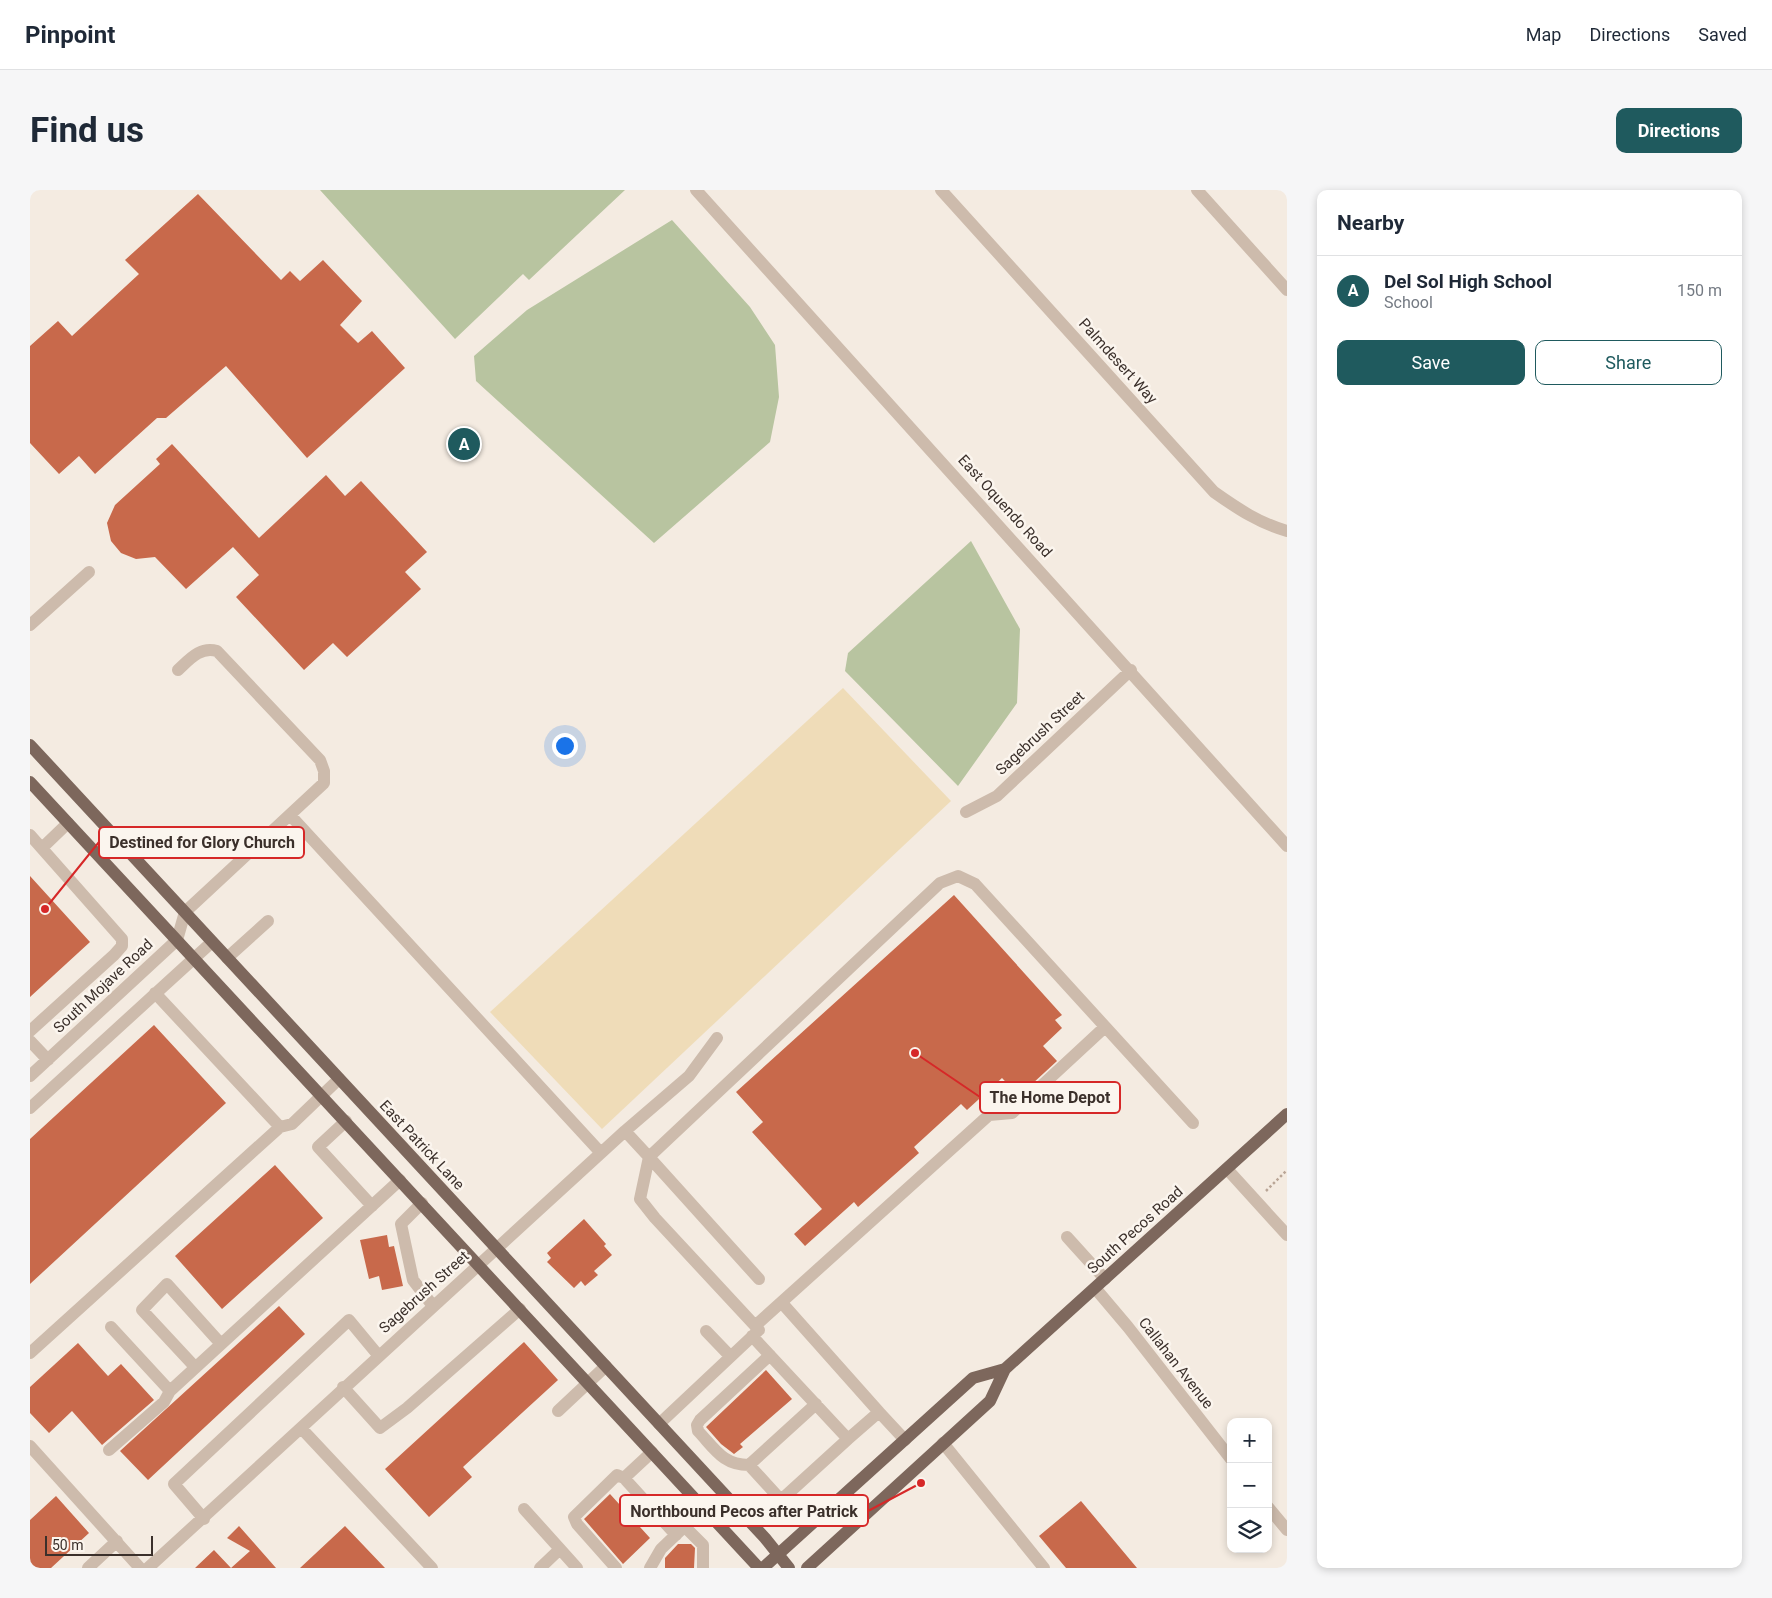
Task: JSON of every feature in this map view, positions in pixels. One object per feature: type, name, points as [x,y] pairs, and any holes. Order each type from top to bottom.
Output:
[{"type":"main road","name":"East Patrick Lane","points":[[30,745],[606,1366],[779,1554],[789,1568]]},
{"type":"main road","points":[[30,782],[761,1568]]},
{"type":"main road","name":"South Pecos Road","points":[[807,1568],[990,1401],[1005,1369],[1287,1114]]},
{"type":"main road","name":"South Pecos Road","points":[[761,1568],[779,1554],[974,1378],[1005,1369]]},
{"type":"street","name":"East Oquendo Road","points":[[696,190],[1131,670],[1287,846]]},
{"type":"street","name":"Palmdesert Way","points":[[941,190],[1214,492],[1250,517],[1266,525],[1287,531]]},
{"type":"street","points":[[1198,190],[1287,290]]},
{"type":"street","points":[[30,625],[89,572]]},
{"type":"street","points":[[178,670],[198,652],[210,649],[217,651],[320,760],[324,772],[324,783],[185,912]]},
{"type":"street","name":"Sagebrush Street","points":[[966,812],[997,796],[1131,670]]},
{"type":"street","points":[[290,815],[601,1153]]},
{"type":"street","points":[[42,848],[68,823]]},
{"type":"street","points":[[30,836],[122,939],[122,946],[114,955],[30,1031]]},
{"type":"street","points":[[848,1439],[770,1355],[754,1331],[640,1199],[649,1157],[940,884],[958,876],[975,884],[1193,1123]]},
{"type":"street","name":"South Mojave Road","points":[[30,1076],[177,940],[185,912]]},
{"type":"street","points":[[227,958],[268,921]]},
{"type":"street","points":[[30,1108],[212,942]]},
{"type":"street","points":[[155,993],[280,1126]]},
{"type":"street","points":[[659,1424],[730,1356],[782,1302],[989,1115],[1012,1113],[1105,1027]]},
{"type":"street","name":"Sagebrush Street","points":[[148,1568],[204,1519],[378,1355],[625,1131],[689,1076],[717,1038]]},
{"type":"street","points":[[30,1041],[48,1060]]},
{"type":"street","points":[[30,1353],[280,1126],[292,1124],[339,1079]]},
{"type":"street","points":[[346,1121],[318,1147],[372,1206]]},
{"type":"street","points":[[625,1131],[759,1279]]},
{"type":"street","points":[[1227,1169],[1287,1235]]},
{"type":"street","points":[[109,1450],[164,1402],[170,1391],[195,1367],[400,1180]]},
{"type":"street","points":[[422,1203],[400,1224],[413,1280],[434,1306]]},
{"type":"street","points":[[1067,1237],[1105,1279]]},
{"type":"street","points":[[195,1367],[142,1310],[167,1284],[221,1344]]},
{"type":"street","name":"Callahan Avenue","points":[[1095,1288],[1128,1326],[1227,1454]]},
{"type":"street","points":[[782,1302],[905,1440]]},
{"type":"street","points":[[343,1387],[380,1428],[414,1402],[520,1309]]},
{"type":"street","points":[[204,1519],[174,1484],[349,1320],[378,1355]]},
{"type":"street","points":[[111,1327],[170,1391]]},
{"type":"street","points":[[706,1331],[730,1356]]},
{"type":"street","points":[[770,1355],[700,1420],[697,1425],[698,1431],[727,1462],[735,1465],[749,1466],[781,1500],[879,1412]]},
{"type":"street","points":[[558,1410],[606,1366]]},
{"type":"street","points":[[749,1466],[816,1404]]},
{"type":"street","points":[[301,1428],[432,1568]]},
{"type":"street","points":[[943,1443],[1044,1568]]},
{"type":"street","points":[[30,1446],[140,1568]]},
{"type":"street","points":[[624,1478],[652,1452]]},
{"type":"street","points":[[616,1568],[577,1524],[574,1517],[617,1475],[624,1478],[680,1531],[703,1545],[703,1568]]},
{"type":"street","points":[[650,1568],[661,1549],[704,1508]]},
{"type":"street","points":[[1270,1508],[1287,1530]]},
{"type":"street","points":[[524,1509],[577,1568]]},
{"type":"street","points":[[88,1568],[116,1541]]},
{"type":"street","points":[[540,1568],[560,1549]]},
{"type":"path","points":[[1270,1197],[1265,1189],[1287,1170]]},
{"type":"green space","points":[[320,190],[625,190],[529,280],[523,274],[455,339]]},
{"type":"green space","points":[[672,220],[750,307],[775,345],[779,397],[770,442],[654,543],[476,381],[474,356],[527,310]]},
{"type":"green space","points":[[971,541],[1020,629],[1017,703],[958,786],[845,671],[848,653]]},
{"type":"sand","points":[[843,688],[951,801],[602,1129],[490,1012]]},
{"type":"building","points":[[198,194],[281,280],[290,271],[300,281],[323,260],[362,301],[340,325],[358,343],[372,331],[405,368],[307,458],[226,366],[166,418],[157,418],[95,474],[79,456],[59,474],[30,443],[30,346],[58,321],[72,336],[139,274],[125,260]]},
{"type":"building","points":[[172,444],[259,538],[326,475],[345,496],[361,481],[427,552],[405,572],[421,589],[347,657],[333,643],[304,670],[236,597],[259,575],[233,547],[186,589],[155,557],[136,559],[121,553],[111,541],[107,523],[115,505],[160,464],[156,459]]},
{"type":"building","points":[[30,876],[90,942],[30,997]]},
{"type":"building","points":[[954,895],[1062,1015],[1055,1020],[1062,1028],[1043,1046],[1057,1061],[1019,1096],[1002,1078],[967,1110],[961,1104],[914,1147],[919,1153],[858,1207],[854,1202],[805,1246],[794,1234],[822,1209],[752,1132],[763,1122],[736,1092]]},
{"type":"building","points":[[154,1025],[226,1103],[30,1284],[30,1139]]},
{"type":"building","points":[[275,1165],[323,1218],[222,1309],[175,1256]]},
{"type":"building","points":[[584,1219],[606,1244],[604,1246],[612,1255],[594,1271],[598,1275],[585,1286],[581,1281],[574,1288],[547,1262],[551,1258],[547,1253]]},
{"type":"building","points":[[387,1235],[389,1247],[394,1246],[403,1286],[382,1290],[379,1276],[369,1279],[360,1240]]},
{"type":"building","points":[[279,1306],[305,1334],[148,1480],[120,1451]]},
{"type":"building","points":[[524,1342],[558,1380],[463,1467],[472,1477],[429,1517],[385,1469]]},
{"type":"building","points":[[78,1343],[108,1376],[121,1364],[154,1400],[102,1445],[72,1411],[49,1433],[30,1413],[30,1387]]},
{"type":"building","points":[[766,1370],[792,1399],[740,1444],[743,1447],[734,1454],[721,1444],[706,1427]]},
{"type":"building","points":[[610,1494],[650,1538],[623,1564],[584,1519]]},
{"type":"building","points":[[56,1496],[89,1533],[51,1568],[30,1568],[30,1520]]},
{"type":"building","points":[[1081,1501],[1137,1568],[1066,1568],[1039,1536]]},
{"type":"building","points":[[239,1526],[276,1568],[231,1568],[250,1551],[227,1538]]},
{"type":"building","points":[[345,1526],[385,1568],[300,1568]]},
{"type":"building","points":[[678,1544],[691,1544],[695,1548],[694,1568],[665,1568],[665,1558]]},
{"type":"building","points":[[214,1550],[231,1568],[195,1568]]},
{"type":"place","name":"Del Sol High School","points":[[464,444]]},
{"type":"place","name":"Destined for Glory Church","points":[[45,909]]},
{"type":"place","name":"The Home Depot","points":[[915,1053]]},
{"type":"place","name":"Northbound Pecos after Patrick","points":[[921,1483]]}]
